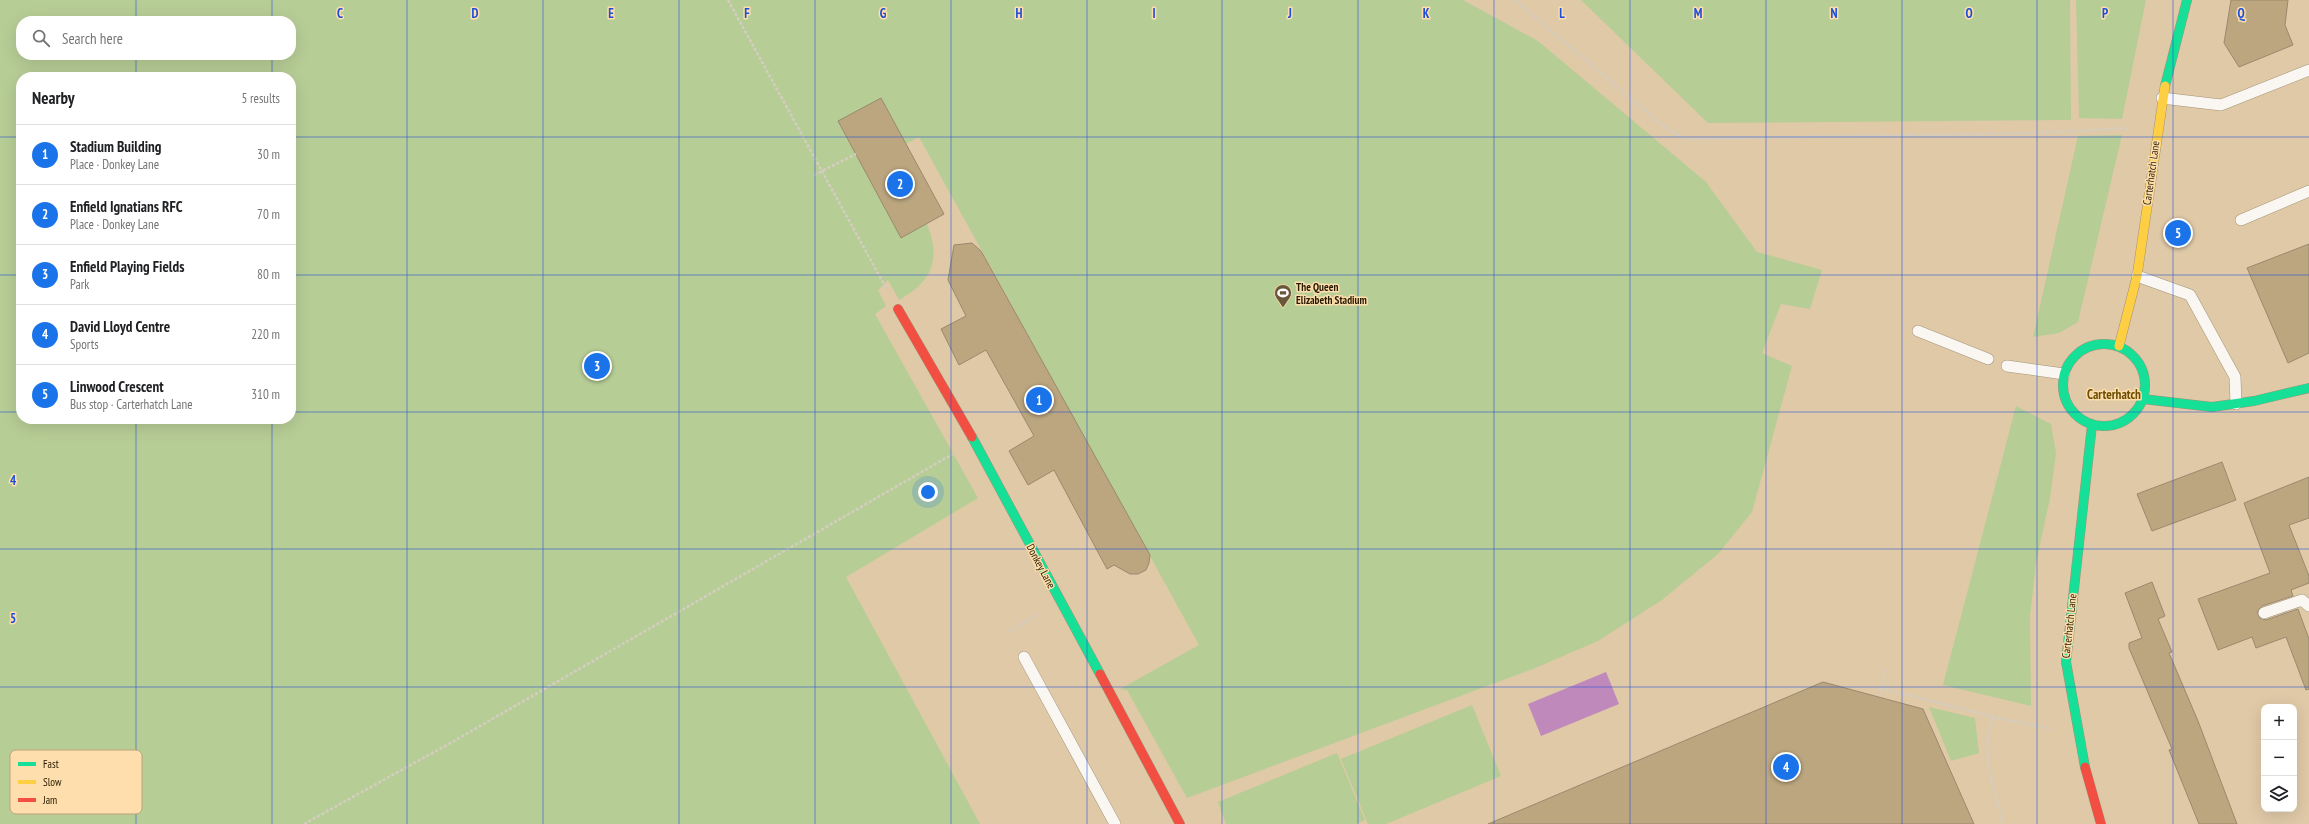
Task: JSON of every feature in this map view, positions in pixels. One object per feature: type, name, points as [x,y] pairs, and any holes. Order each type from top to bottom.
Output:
[{"type":"street","name":"Carterhatch Lane","points":[[2119,346],[2137,276],[2162,98],[2186,0]]},
{"type":"street","name":"Donkey Lane","points":[[898,309],[975,442],[1180,824]]},
{"type":"street","points":[[2094,345],[2119,346],[2131,354],[2140,365],[2145,378],[2143,399],[2138,409],[2128,420],[2115,426],[2092,425],[2079,419],[2069,408],[2064,395],[2064,374],[2070,361],[2081,351],[2094,345]]},
{"type":"street","points":[[2143,399],[2198,407],[2236,404],[2309,388]]},
{"type":"street","name":"Carterhatch Lane","points":[[2092,425],[2066,662],[2085,769],[2101,824]]},
{"type":"lane","points":[[2162,98],[2221,105],[2309,70]]},
{"type":"lane","points":[[2241,220],[2309,191]]},
{"type":"lane","points":[[2137,276],[2190,295],[2235,377],[2236,404]]},
{"type":"lane","points":[[1918,331],[1988,359]]},
{"type":"lane","points":[[2007,366],[2064,374]]},
{"type":"lane","points":[[2264,613],[2302,600],[2309,606]]},
{"type":"lane","points":[[1024,657],[1115,824]]},
{"type":"path","points":[[728,0],[898,309]]},
{"type":"path","points":[[1515,0],[1668,130],[1687,139],[2029,133],[2158,126]]},
{"type":"path","points":[[814,175],[856,154]]},
{"type":"path","points":[[304,824],[454,740],[975,442]]},
{"type":"path","points":[[1009,631],[1060,601]]},
{"type":"path","points":[[1880,696],[1886,670]]},
{"type":"path","points":[[1881,688],[1992,717],[2078,735]]},
{"type":"path","points":[[1992,717],[1988,728],[1986,748],[2003,824]]},
{"type":"green space","points":[[0,0],[1463,0],[1538,41],[1706,182],[1757,252],[1822,270],[1810,309],[1781,304],[1762,353],[1792,366],[1752,512],[1718,554],[1662,600],[1598,641],[1533,669],[1187,798],[1127,690],[1120,689],[1199,645],[919,137],[906,144],[881,98],[838,122],[901,237],[927,224],[933,248],[933,258],[931,268],[926,277],[911,293],[899,300],[888,280],[878,290],[886,306],[875,314],[978,498],[846,577],[980,824],[0,824]]},
{"type":"green space","points":[[1581,0],[2070,0],[2071,120],[1708,123]]},
{"type":"green space","points":[[2076,0],[2146,0],[2122,119],[2079,118]]},
{"type":"green space","points":[[2122,135],[2078,322],[2059,333],[2033,337],[2078,136]]},
{"type":"green space","points":[[2016,406],[2051,424],[2056,453],[2050,498],[2036,563],[2030,617],[2031,706],[1943,685]]},
{"type":"green space","points":[[1472,705],[1501,776],[1386,824],[1368,824],[1341,759]]},
{"type":"green space","points":[[1929,707],[1975,718],[1979,753],[1951,761]]},
{"type":"green space","points":[[1337,753],[1365,820],[1356,824],[1226,824],[1218,802]]},
{"type":"shaded area","points":[[1606,672],[1619,704],[1541,736],[1528,704]]},
{"type":"building","points":[[2231,0],[2288,0],[2285,25],[2293,45],[2239,67],[2224,43]]},
{"type":"building","points":[[881,98],[944,214],[901,238],[838,121]]},
{"type":"building","points":[[972,243],[981,251],[1150,555],[1146,570],[1138,574],[1130,574],[1114,565],[1107,569],[1054,470],[1028,485],[1009,451],[1034,436],[986,350],[959,365],[941,329],[966,316],[948,280],[954,245]]},
{"type":"building","points":[[2309,244],[2309,353],[2288,363],[2247,268]]},
{"type":"building","points":[[2222,462],[2236,500],[2152,531],[2137,494]]},
{"type":"building","points":[[2309,477],[2309,518],[2289,525],[2309,576],[2309,583],[2291,590],[2293,596],[2262,606],[2257,612],[2260,618],[2266,620],[2298,609],[2309,639],[2309,689],[2306,690],[2286,637],[2256,648],[2252,637],[2218,650],[2198,599],[2270,573],[2244,503]]},
{"type":"building","points":[[2152,582],[2165,616],[2158,619],[2172,652],[2169,653],[2198,721],[2237,824],[2199,824],[2169,750],[2172,749],[2129,648],[2129,643],[2142,638],[2125,593]]},
{"type":"building","points":[[1823,682],[1923,709],[1974,824],[1488,824]]},
{"type":"traffic: fast","points":[[2165,86],[2187,0]]},
{"type":"traffic: fast","points":[[2104,344],[2120,347],[2133,356],[2142,369],[2145,385],[2142,401],[2133,414],[2120,423],[2104,426],[2088,423],[2075,414],[2066,401],[2063,385],[2066,369],[2075,356],[2088,347],[2104,344]]},
{"type":"traffic: fast","points":[[2143,399],[2212,407],[2254,401],[2309,388]]},
{"type":"traffic: fast","points":[[2085,767],[2066,662],[2092,425]]},
{"type":"traffic: fast","points":[[972,437],[1100,674]]},
{"type":"traffic: slow","points":[[2119,346],[2137,276],[2165,86]]},
{"type":"traffic: jam","points":[[898,309],[972,437]]},
{"type":"traffic: jam","points":[[1100,674],[1180,824]]},
{"type":"traffic: jam","points":[[2085,767],[2101,824]]},
{"type":"place","name":"Enfield Ignatians RFC","points":[[900,184]]},
{"type":"place","name":"Linwood Crescent","points":[[2178,233]]},
{"type":"place","name":"The Queen Elizabeth Stadium","points":[[1283,308]]},
{"type":"place","name":"Enfield Playing Fields","points":[[597,366]]},
{"type":"place","name":"Stadium Building","points":[[1039,400]]},
{"type":"place","name":"David Lloyd Centre","points":[[1786,767]]},
{"type":"district","name":"Carterhatch","points":[[2114,394]]}]
